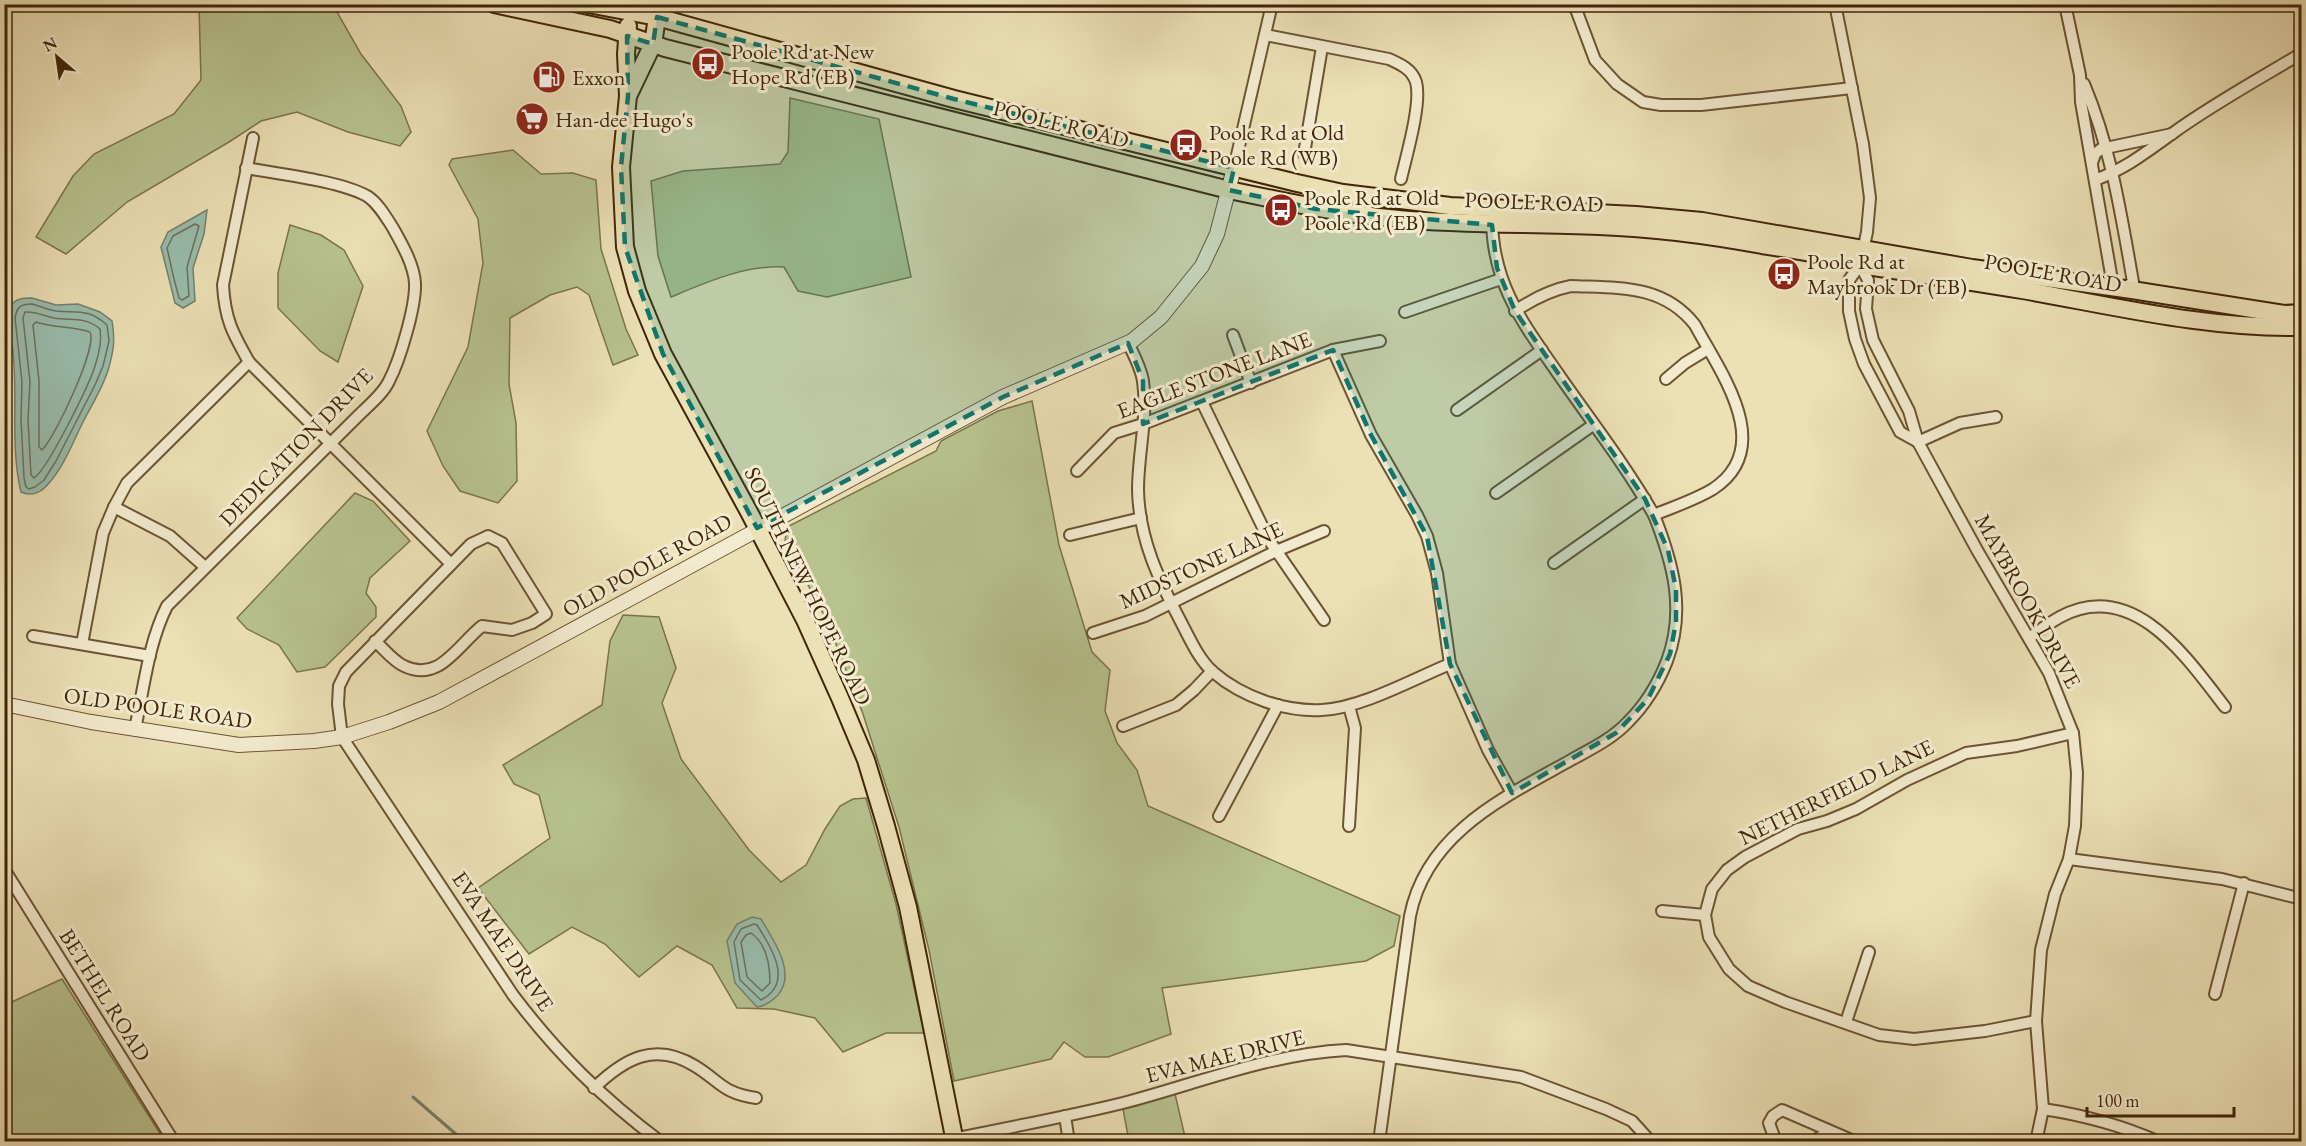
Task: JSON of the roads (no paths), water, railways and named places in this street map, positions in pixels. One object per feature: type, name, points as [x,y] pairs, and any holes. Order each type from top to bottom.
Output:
[{"type":"main road","name":"POOLE ROAD","points":[[494,4],[610,29],[653,44],[1229,190],[1316,209],[1400,219],[1636,215],[1702,221],[1861,257],[2127,309],[2247,326],[2301,327]]},
{"type":"main road","name":"POOLE ROAD","points":[[588,4],[658,11],[954,99],[1234,168],[1343,193],[1409,201],[1492,217]]},
{"type":"main road","name":"SOUTH NEW HOPE ROAD","points":[[629,8],[628,96],[621,167],[625,247],[637,291],[668,363],[758,528],[805,620],[866,760],[908,907],[949,1140]]},
{"type":"main road","name":"SOUTH NEW HOPE ROAD","points":[[628,96],[653,44],[658,11]]},
{"type":"main road","name":"POOLE ROAD","points":[[1861,257],[1972,268],[2284,314],[2301,313]]},
{"type":"street","name":"OLD POOLE ROAD","points":[[4,704],[135,729],[239,745],[314,741],[342,737],[389,722],[439,702],[475,684],[758,528],[1003,397],[1128,344],[1161,317],[1202,266],[1217,234],[1272,4]]},
{"type":"street","points":[[1574,4],[1594,60],[1617,84],[1643,102],[1661,105],[1701,105],[1852,88]]},
{"type":"street","points":[[1836,4],[1867,165],[1870,198],[1867,232],[1861,257]]},
{"type":"street","points":[[2066,4],[2080,75],[2113,173],[2133,282],[2123,289]]},
{"type":"street","points":[[1265,35],[1389,59],[1405,66],[1416,81],[1417,100],[1401,179]]},
{"type":"street","points":[[1304,154],[1322,46]]},
{"type":"street","points":[[2095,180],[2113,173],[2148,153],[2172,134],[2301,52]]},
{"type":"street","points":[[2080,75],[2081,102],[2112,280],[2123,289],[2127,309]]},
{"type":"street","points":[[2092,163],[2095,154],[2106,147],[2172,134]]},
{"type":"street","points":[[253,138],[223,285],[224,309],[231,330],[249,362],[451,564]]},
{"type":"street","name":"DEDICATION DRIVE","points":[[135,729],[150,656],[159,622],[167,606],[389,382],[414,300],[415,281],[409,261],[383,212],[369,198],[350,188],[246,168]]},
{"type":"street","points":[[1379,1142],[1410,916],[1418,889],[1436,857],[1450,838],[1473,818],[1616,733],[1639,710],[1663,672],[1674,638],[1676,589],[1668,550],[1654,515],[1515,310],[1501,279],[1495,255],[1492,217]]},
{"type":"street","name":"MAYBROOK DRIVE","points":[[1861,257],[1849,280],[1849,311],[1855,339],[1864,364],[1900,432],[1918,442]]},
{"type":"street","name":"MAYBROOK DRIVE","points":[[1861,257],[1868,280],[1866,309],[1873,340],[1909,411],[1918,442],[1977,550],[2049,673],[2073,734],[2078,773],[2075,826],[2069,859],[2055,894],[2041,950],[2036,1021],[2043,1109],[2036,1142]]},
{"type":"street","points":[[1405,312],[1501,279]]},
{"type":"street","points":[[1515,310],[1551,290],[1571,286],[1646,292],[1671,302],[1687,315],[1708,350],[1740,414],[1743,431],[1739,457],[1730,473],[1714,488],[1654,515]]},
{"type":"street","points":[[1233,335],[1251,383]]},
{"type":"street","name":"EAGLE STONE LANE","points":[[1077,471],[1114,433],[1202,402],[1334,350],[1380,340]]},
{"type":"street","points":[[1128,344],[1143,381],[1143,424],[1138,491],[1144,537],[1152,565],[1171,603],[1194,646],[1212,671],[1238,690],[1278,705],[1321,710],[1349,706],[1450,664]]},
{"type":"street","points":[[1334,350],[1371,435],[1427,536],[1441,596],[1450,664],[1488,750],[1512,793]]},
{"type":"street","points":[[1457,410],[1542,350]]},
{"type":"street","points":[[1666,379],[1686,363],[1708,350]]},
{"type":"street","points":[[82,644],[103,533],[127,483],[249,362]]},
{"type":"street","points":[[1202,402],[1276,552],[1324,620]]},
{"type":"street","points":[[1918,442],[1960,423],[1996,417]]},
{"type":"street","points":[[1496,493],[1593,425]]},
{"type":"street","points":[[1554,563],[1645,499]]},
{"type":"street","points":[[114,507],[170,536],[205,567]]},
{"type":"street","points":[[1070,535],[1141,518]]},
{"type":"street","name":"MIDSTONE LANE","points":[[1093,633],[1145,616],[1324,531]]},
{"type":"street","points":[[342,737],[338,704],[339,686],[346,672],[375,641],[471,544],[488,536],[502,543],[546,614],[512,630],[482,626],[440,666],[422,672],[402,666],[375,641]]},
{"type":"street","points":[[2029,638],[2061,617],[2082,609],[2115,608],[2148,622],[2172,641],[2225,707]]},
{"type":"street","points":[[33,636],[150,656]]},
{"type":"street","points":[[1123,726],[1176,705],[1212,671]]},
{"type":"street","points":[[1219,816],[1278,705]]},
{"type":"street","points":[[1349,706],[1354,728],[1349,826]]},
{"type":"street","name":"NETHERFIELD LANE","points":[[2036,1021],[1985,1031],[1914,1039],[1879,1035],[1785,1002],[1749,986],[1729,969],[1709,938],[1706,915],[1712,889],[1727,870],[1745,857],[1798,829],[1827,821],[1856,809],[1906,780],[1966,753],[2017,746],[2073,734]]},
{"type":"street","name":"EVA MAE DRIVE","points":[[342,737],[513,995],[559,1052],[594,1088],[661,1142]]},
{"type":"street","points":[[2069,859],[2163,870],[2244,883],[2301,899]]},
{"type":"street","name":"BETHEL ROAD","points":[[4,869],[174,1142]]},
{"type":"street","points":[[2215,994],[2244,883]]},
{"type":"street","points":[[1662,911],[1706,915]]},
{"type":"street","points":[[1846,1022],[1869,952]]},
{"type":"street","name":"EVA MAE DRIVE","points":[[949,1140],[1065,1116],[1280,1059],[1317,1052],[1346,1050],[1521,1077],[1632,1121],[1651,1142]]},
{"type":"street","points":[[594,1088],[621,1064],[641,1056],[656,1054],[680,1058],[738,1096],[756,1098]]},
{"type":"street","points":[[2043,1109],[2099,1120],[2159,1142]]},
{"type":"street","points":[[1776,1142],[1769,1123],[1773,1116],[1782,1110],[1856,1142]]},
{"type":"street","points":[[1065,1116],[1069,1142]]},
{"type":"street","points":[[1813,1142],[1830,1131]]},
{"type":"street","points":[[2292,1142],[2301,1135]]},
{"type":"water","points":[[207,210],[204,234],[193,268],[195,301],[183,308],[175,303],[161,247],[168,232]]},
{"type":"water","points":[[32,298],[56,305],[78,304],[100,312],[112,321],[114,339],[111,361],[104,381],[64,462],[46,486],[36,493],[29,494],[21,492],[16,457],[14,369],[9,311],[15,301]]},
{"type":"water","points":[[752,917],[761,919],[777,946],[785,977],[778,995],[769,1003],[757,1007],[735,983],[727,941],[737,924]]},
{"type":"waterway","points":[[413,1097],[465,1142]]},
{"type":"place","name":"Poole Rd at New Hope Rd (EB)","points":[[708,64]]},
{"type":"place","name":"Exxon","points":[[549,77]]},
{"type":"place","name":"Han-dee Hugo's","points":[[532,119]]},
{"type":"place","name":"Poole Rd at Old Poole Rd (WB)","points":[[1186,145]]},
{"type":"place","name":"Poole Rd at Old Poole Rd (EB)","points":[[1281,210]]},
{"type":"place","name":"Poole Rd at Maybrook Dr (EB)","points":[[1784,274]]}]
